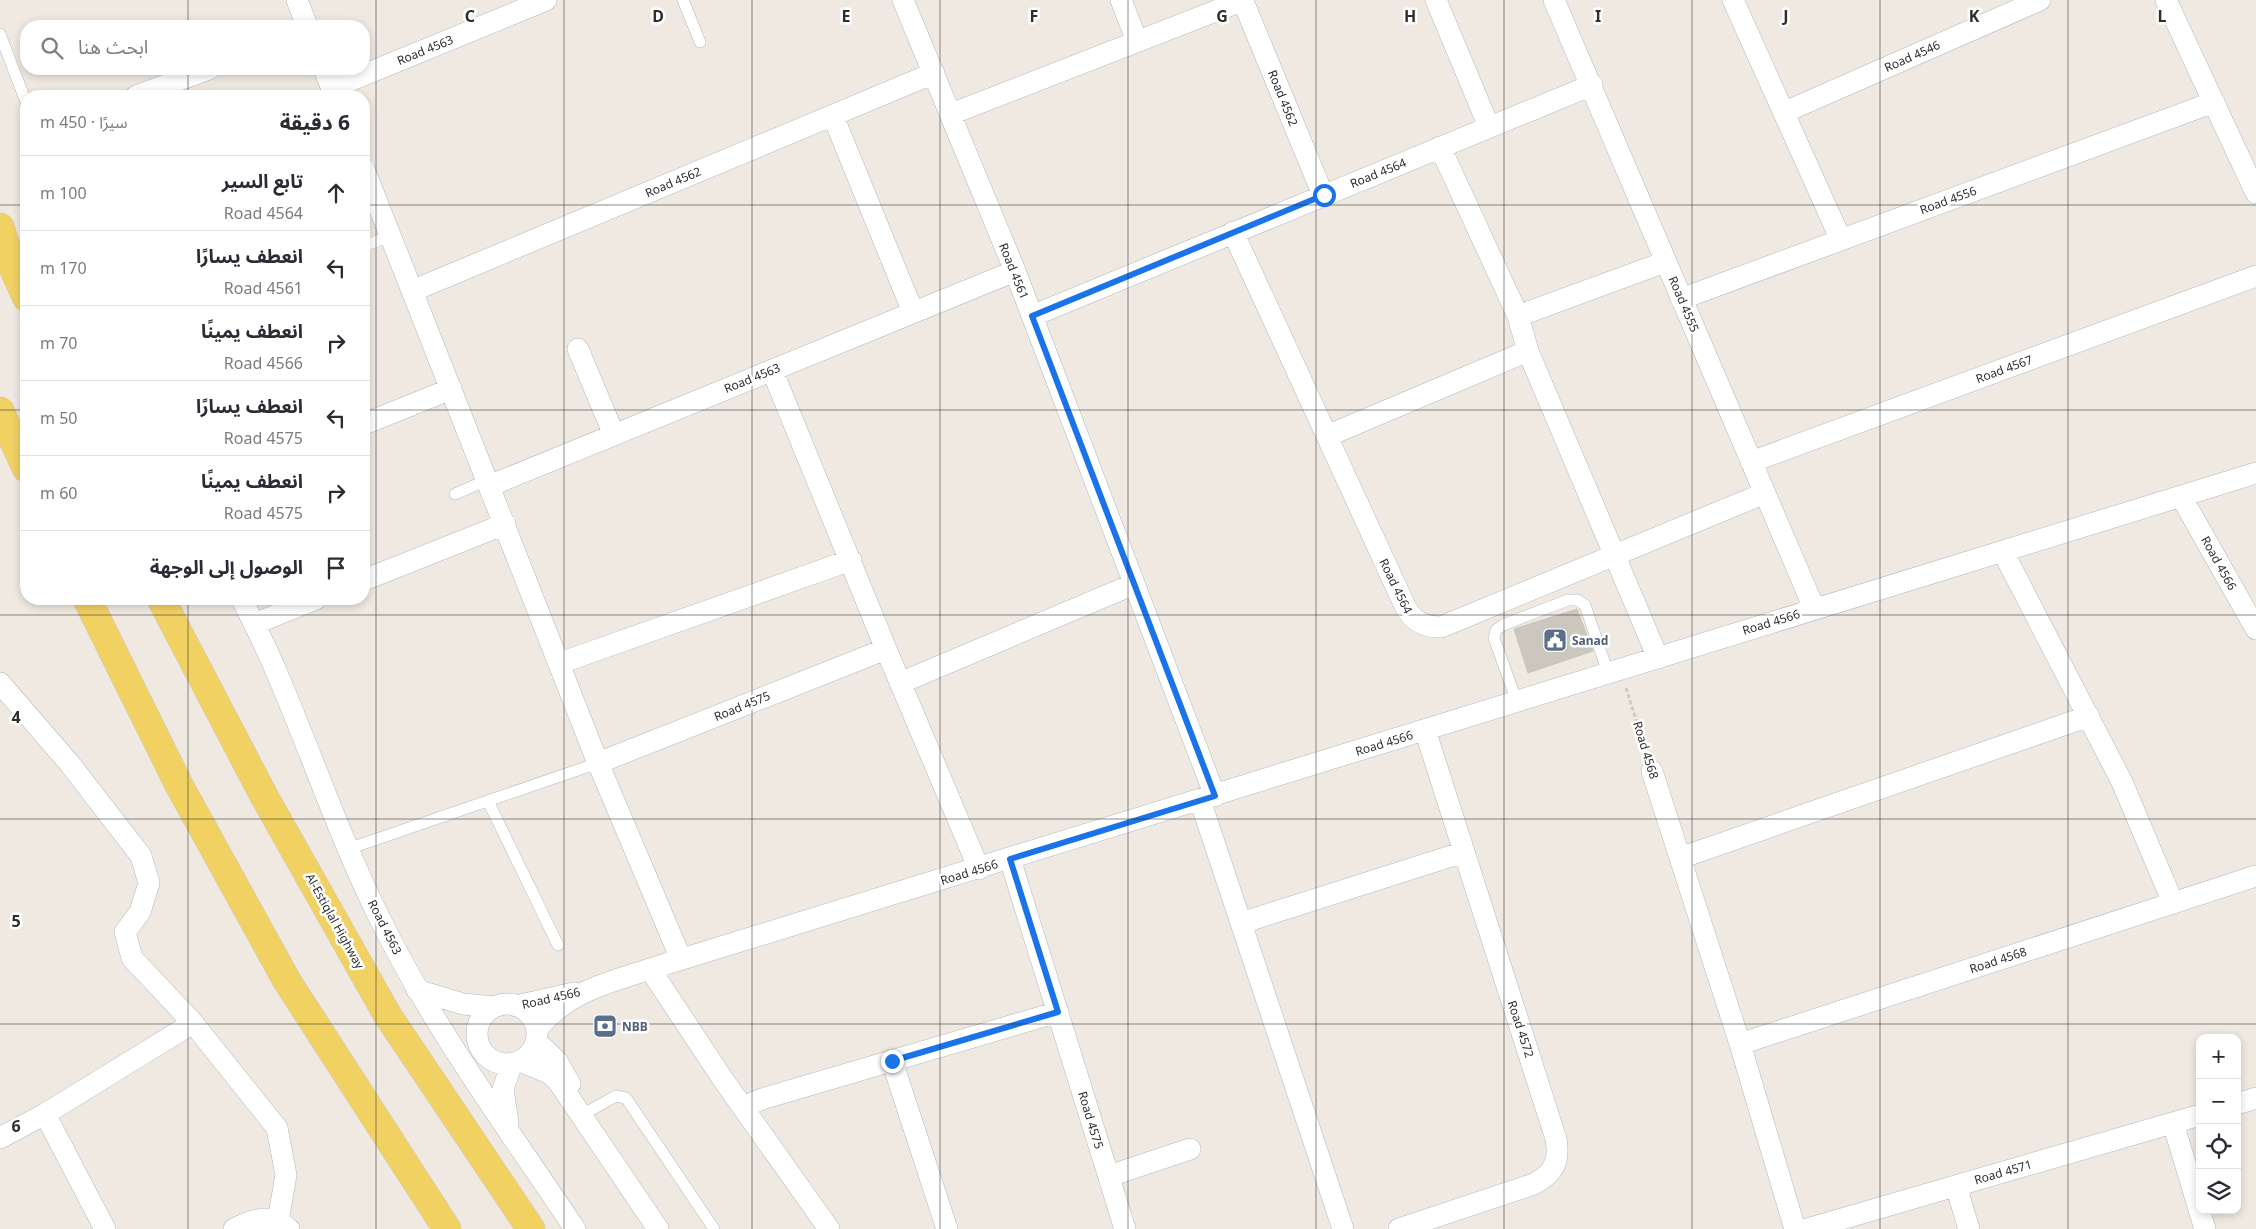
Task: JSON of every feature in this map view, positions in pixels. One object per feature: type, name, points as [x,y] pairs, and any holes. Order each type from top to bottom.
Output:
[{"type":"main road","points":[[0,227],[20,283]]},
{"type":"main road","points":[[0,411],[20,455]]},
{"type":"main road","points":[[90,605],[179,784],[287,981],[447,1229]]},
{"type":"main road","name":"Al-Estiqlal Highway","points":[[164,605],[264,796],[388,1016],[532,1229]]},
{"type":"street","points":[[297,0],[305,20]]},
{"type":"street","name":"Road 4563","points":[[370,68],[546,0]]},
{"type":"street","name":"Road 4561","points":[[903,0],[1015,271],[1134,584],[1207,798]]},
{"type":"street","points":[[1121,0],[1137,41]]},
{"type":"street","name":"Road 4562","points":[[951,114],[1244,0],[1324,195]]},
{"type":"street","points":[[1436,0],[1489,127]]},
{"type":"street","name":"Road 4555","points":[[1554,0],[1592,85],[1665,262],[1814,608]]},
{"type":"street","points":[[1734,0],[1841,240]]},
{"type":"street","name":"Road 4546","points":[[1785,112],[2040,0]]},
{"type":"street","points":[[2166,0],[2256,193]]},
{"type":"street","name":"Road 4562","points":[[412,291],[934,73]]},
{"type":"street","points":[[152,90],[193,75]]},
{"type":"street","name":"Road 4563","points":[[330,84],[353,75]]},
{"type":"street","name":"Road 4564","points":[[1032,316],[1592,85]]},
{"type":"street","name":"Road 4556","points":[[1681,299],[2214,102]]},
{"type":"street","points":[[833,116],[913,312]]},
{"type":"street","points":[[1440,148],[1518,316],[1528,351],[1658,658]]},
{"type":"street","points":[[370,184],[560,663],[598,764],[681,959]]},
{"type":"street","name":"Road 4564","points":[[1233,232],[1408,613],[1426,626],[1441,626],[1765,493]]},
{"type":"street","points":[[1518,316],[1665,262]]},
{"type":"street","name":"Road 4563","points":[[488,483],[614,435],[1015,271]]},
{"type":"street","name":"Road 4567","points":[[1751,462],[2256,276]]},
{"type":"street","points":[[578,349],[614,435]]},
{"type":"street","points":[[1327,436],[1528,351]]},
{"type":"street","points":[[772,370],[900,683],[979,869]]},
{"type":"street","points":[[370,422],[451,389]]},
{"type":"street","name":"Road 4566","points":[[516,1006],[586,990],[681,959],[979,869],[1517,702],[1814,608],[2182,498],[2256,473]]},
{"type":"street","name":"Road 4566","points":[[2182,498],[2256,629]]},
{"type":"street","points":[[370,578],[505,524]]},
{"type":"street","points":[[2003,552],[2122,782],[2173,904]]},
{"type":"street","points":[[560,663],[851,560]]},
{"type":"street","points":[[900,683],[1134,584]]},
{"type":"street","name":"Road 4563","points":[[245,605],[276,670],[348,849],[378,916],[417,990],[575,1229]]},
{"type":"street","points":[[254,624],[301,605]]},
{"type":"street","name":"Road 4575","points":[[598,764],[886,649]]},
{"type":"street","points":[[0,683],[70,764],[141,856],[149,883],[140,912],[125,932],[132,958],[193,1023],[277,1128],[286,1175],[284,1225],[258,1218],[234,1229]]},
{"type":"street","points":[[1680,858],[2089,716]]},
{"type":"street","name":"Road 4572","points":[[1399,1229],[1534,1184],[1546,1177],[1555,1167],[1559,1153],[1425,730]]},
{"type":"street","name":"Road 4568","points":[[1652,771],[1740,1044],[1795,1229]]},
{"type":"street","points":[[1207,798],[1242,924],[1343,1229]]},
{"type":"street","points":[[1242,924],[1464,852]]},
{"type":"street","name":"Road 4575","points":[[1010,859],[1125,1229]]},
{"type":"street","name":"Road 4568","points":[[1740,1044],[2256,876]]},
{"type":"street","points":[[650,969],[743,1107],[829,1229]]},
{"type":"street","points":[[417,990],[463,1004],[494,1007],[502,1005],[516,1006],[530,1015],[536,1035],[565,1072],[588,1123]]},
{"type":"street","name":"Road 4566","points":[[536,1035],[558,1006],[586,990]]},
{"type":"street","points":[[494,1007],[481,1018],[477,1035],[478,1043],[488,1058],[496,1062],[516,1062],[549,1073],[558,1081],[658,1229]]},
{"type":"street","points":[[743,1107],[762,1099],[1058,1012]]},
{"type":"street","points":[[0,1138],[45,1114],[193,1023]]},
{"type":"street","points":[[509,1131],[503,1089],[516,1062],[533,1049],[536,1035]]},
{"type":"street","points":[[892,1061],[947,1229]]},
{"type":"street","points":[[2241,1103],[2256,1098]]},
{"type":"street","points":[[45,1114],[105,1229]]},
{"type":"street","name":"Road 4571","points":[[1807,1229],[2196,1116]]},
{"type":"street","points":[[2173,1123],[2205,1229]]},
{"type":"street","points":[[1109,1176],[1190,1149]]},
{"type":"street","points":[[1956,1186],[1969,1229]]},
{"type":"lane","points":[[683,0],[700,42]]},
{"type":"lane","points":[[0,34],[21,90]]},
{"type":"lane","points":[[370,244],[390,236]]},
{"type":"lane","points":[[455,494],[488,483]]},
{"type":"lane","points":[[1517,702],[1494,638],[1496,630],[1503,625],[1568,600],[1577,600],[1584,605],[1614,671]]},
{"type":"lane","points":[[348,849],[598,764]]},
{"type":"lane","points":[[488,801],[558,945]]},
{"type":"lane","points":[[588,1123],[612,1098],[616,1096],[626,1098],[714,1229]]},
{"type":"path","name":"Road 4568","points":[[1614,671],[1652,771]]},
{"type":"building","name":"Sanad","points":[[1577,609],[1593,651],[1528,673],[1514,629]]},
{"type":"place","name":"Sanad","points":[[1555,640]]},
{"type":"place","name":"NBB","points":[[605,1026]]},
{"type":"route","points":[[892,1061],[1058,1012],[1010,859],[1215,796],[1032,316],[1324,195]]}]
